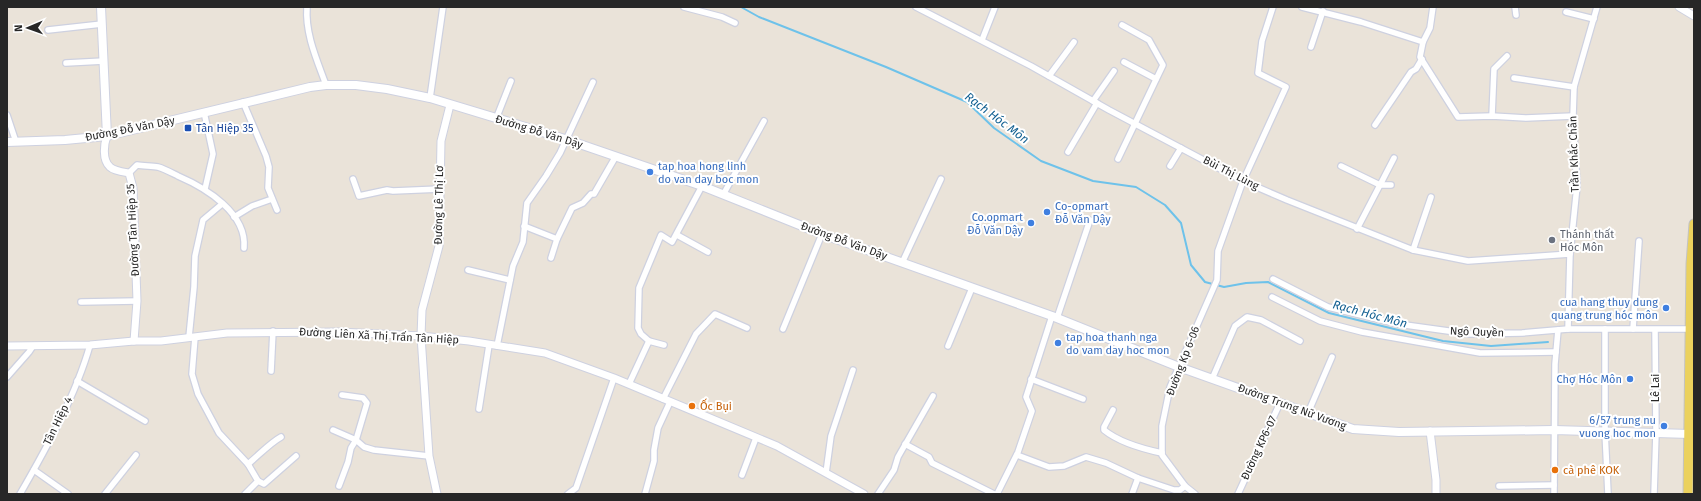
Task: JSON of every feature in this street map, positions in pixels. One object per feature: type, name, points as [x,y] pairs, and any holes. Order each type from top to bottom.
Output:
[{"type":"main road","points":[[101,7],[108,136]]},
{"type":"main road","name":"Đường Đỗ Văn Dậy","points":[[11,142],[65,140],[108,136],[243,102],[326,85],[356,85],[387,89],[430,98],[616,156],[702,186],[822,234],[1054,317]]},
{"type":"main road","points":[[1688,494],[1692,459],[1690,434],[1693,345],[1691,329],[1694,224]]},
{"type":"main road","name":"Đường Trưng Nữ Vương","points":[[1054,317],[1212,379],[1353,428],[1399,432],[1554,430],[1690,434]]},
{"type":"street","points":[[307,7],[309,37],[326,85]]},
{"type":"street","points":[[430,98],[443,7]]},
{"type":"street","points":[[684,7],[722,16],[735,23]]},
{"type":"street","name":"Bùi Thị Lùng","points":[[916,7],[982,40],[1244,181],[1357,229],[1413,250],[1468,261],[1570,254]]},
{"type":"street","points":[[982,40],[994,7]]},
{"type":"street","name":"Đường Kp 6-06","points":[[1162,453],[1162,426],[1170,387],[1217,280],[1218,251],[1244,181],[1286,87],[1258,73],[1262,41],[1273,7]]},
{"type":"street","points":[[1302,7],[1323,11],[1423,42]]},
{"type":"street","points":[[1433,7],[1430,28],[1423,42],[1420,57],[1458,117],[1492,116],[1526,118],[1573,116]]},
{"type":"street","points":[[1515,7],[1516,15]]},
{"type":"street","name":"Trần Khắc Chân","points":[[1568,329],[1570,254],[1577,186],[1573,116],[1574,87],[1597,7]]},
{"type":"street","points":[[1679,7],[1694,16]]},
{"type":"street","points":[[1311,47],[1323,11]]},
{"type":"street","points":[[1566,12],[1594,19]]},
{"type":"street","points":[[48,30],[102,24]]},
{"type":"street","points":[[1118,159],[1163,65],[1148,40],[1122,25]]},
{"type":"street","points":[[1049,76],[1074,42]]},
{"type":"street","points":[[1492,116],[1494,69],[1507,56]]},
{"type":"street","points":[[1376,125],[1411,72],[1416,69],[1422,59]]},
{"type":"street","points":[[66,63],[104,61]]},
{"type":"street","points":[[1124,62],[1156,79]]},
{"type":"street","points":[[1068,152],[1095,102],[1114,71]]},
{"type":"street","points":[[1514,78],[1574,87]]},
{"type":"street","points":[[496,119],[511,81]]},
{"type":"street","points":[[497,346],[513,266],[523,242],[527,203],[560,153],[565,139],[593,82]]},
{"type":"street","points":[[243,102],[266,156],[269,167],[268,188],[277,210]]},
{"type":"street","name":"Đường Lê Thị Lơ","points":[[437,494],[429,456],[420,336],[422,310],[439,246],[440,141],[450,105]]},
{"type":"street","points":[[204,112],[213,154],[204,189]]},
{"type":"street","points":[[7,115],[11,142]]},
{"type":"street","points":[[723,195],[764,121]]},
{"type":"street","name":"Đường Tân Hiệp 35","points":[[108,136],[104,145],[106,161],[110,167],[129,173],[133,188],[137,301],[134,341]]},
{"type":"street","points":[[1170,166],[1181,148]]},
{"type":"street","points":[[551,258],[557,240],[572,208],[583,203],[591,194],[594,194],[616,156]]},
{"type":"street","points":[[1357,229],[1394,158]]},
{"type":"street","points":[[129,173],[137,165],[159,167],[212,194],[240,223],[245,240],[244,248]]},
{"type":"street","points":[[1341,166],[1380,185],[1391,185]]},
{"type":"street","points":[[353,179],[359,196],[387,190],[393,192],[440,189]]},
{"type":"street","points":[[902,263],[941,179]]},
{"type":"street","points":[[664,346],[649,341],[641,334],[638,328],[639,288],[661,235],[672,242],[702,186]]},
{"type":"street","points":[[1413,250],[1431,197]]},
{"type":"street","points":[[234,217],[252,206],[272,199]]},
{"type":"street","points":[[222,204],[203,220],[195,256],[192,374],[198,394],[219,433],[248,464],[258,481],[264,484],[296,456]]},
{"type":"street","points":[[905,444],[929,457],[932,463],[996,494],[1017,455],[1032,411],[1026,397],[1031,379],[1090,220]]},
{"type":"street","points":[[524,226],[557,240]]},
{"type":"street","points":[[783,328],[822,234]]},
{"type":"street","points":[[677,235],[708,252]]},
{"type":"street","points":[[1633,330],[1639,241]]},
{"type":"street","points":[[468,270],[510,280]]},
{"type":"street","name":"Ngô Quyền","points":[[1273,279],[1328,307],[1398,324],[1470,334],[1522,333],[1568,329],[1691,329]]},
{"type":"street","points":[[948,346],[972,288]]},
{"type":"street","name":"Ngô Quyền","points":[[1272,297],[1320,321],[1376,335],[1480,353],[1556,352]]},
{"type":"street","points":[[80,302],[137,301]]},
{"type":"street","points":[[663,399],[696,334],[715,314],[747,328]]},
{"type":"street","points":[[1212,379],[1235,326],[1247,317],[1261,320],[1300,341]]},
{"type":"street","points":[[1605,329],[1605,431],[1608,494]]},
{"type":"street","points":[[1554,494],[1554,430],[1558,330]]},
{"type":"street","name":"Lê Lai","points":[[1654,494],[1656,433],[1655,330]]},
{"type":"street","points":[[271,371],[273,331]]},
{"type":"street","name":"Đường Liên Xã Thị Trấn Tân Hiệp","points":[[7,346],[90,346],[134,341],[161,341],[227,333],[273,331],[340,332],[420,336],[469,341],[545,353],[629,384],[777,446],[864,494]]},
{"type":"street","points":[[629,384],[649,341]]},
{"type":"street","points":[[479,409],[489,345]]},
{"type":"street","points":[[7,377],[33,346]]},
{"type":"street","name":"Tân Hiệp 4","points":[[20,494],[34,470],[77,381],[90,346]]},
{"type":"street","points":[[1308,413],[1332,357]]},
{"type":"street","points":[[826,473],[831,436],[853,370]]},
{"type":"street","points":[[568,494],[576,488],[614,378]]},
{"type":"street","points":[[1031,379],[1083,399]]},
{"type":"street","points":[[77,381],[145,420]]},
{"type":"street","points":[[338,486],[348,462],[351,448],[356,440],[367,403],[363,398],[342,395]]},
{"type":"street","points":[[878,494],[894,470],[898,457],[933,396]]},
{"type":"street","points":[[645,494],[654,461],[654,450],[658,428],[670,402]]},
{"type":"street","name":"Đường KP6-07","points":[[1238,494],[1280,403]]},
{"type":"street","points":[[1112,410],[1104,430],[1121,440],[1162,453],[1185,486],[1195,494]]},
{"type":"street","points":[[333,430],[356,440],[364,447],[374,450],[429,456]]},
{"type":"street","points":[[1430,431],[1436,480],[1436,494]]},
{"type":"street","points":[[248,464],[272,442],[281,437]]},
{"type":"street","points":[[742,475],[756,438]]},
{"type":"street","points":[[105,494],[136,455]]},
{"type":"street","points":[[1017,455],[1049,467],[1064,466],[1086,457],[1106,463],[1138,478],[1174,490],[1180,490],[1185,486]]},
{"type":"street","points":[[34,470],[68,494]]},
{"type":"street","points":[[1132,494],[1138,478]]},
{"type":"street","points":[[245,494],[258,481]]},
{"type":"street","points":[[1499,486],[1554,485]]},
{"type":"waterway","name":"Rạch Hóc Môn","points":[[741,7],[759,17],[886,67],[967,102],[994,128],[1041,161],[1093,181],[1136,187],[1165,205],[1181,223],[1191,265],[1205,282],[1224,287],[1246,283],[1268,282],[1329,313],[1443,341],[1491,346],[1548,342]]},
{"type":"place","name":"Tân Hiệp 35","points":[[188,128]]},
{"type":"place","name":"tap hoa hong linh do van day boc mon","points":[[650,172]]},
{"type":"place","name":"Co-opmart Đỗ Văn Dậy","points":[[1047,212]]},
{"type":"place","name":"Co.opmart Đỗ Văn Dậy","points":[[1031,223]]},
{"type":"place","name":"Thánh thất Hóc Môn","points":[[1552,240]]},
{"type":"place","name":"cua hang thuy dung quang trung hóc môn","points":[[1666,308]]},
{"type":"place","name":"tap hoa thanh nga do vam day hoc mon","points":[[1058,343]]},
{"type":"place","name":"Chợ Hóc Môn","points":[[1630,379]]},
{"type":"place","name":"Ốc Bụi","points":[[692,406]]},
{"type":"place","name":"6/57 trung nu vuong hoc mon","points":[[1664,426]]},
{"type":"place","name":"cà phê KOK","points":[[1555,470]]}]
